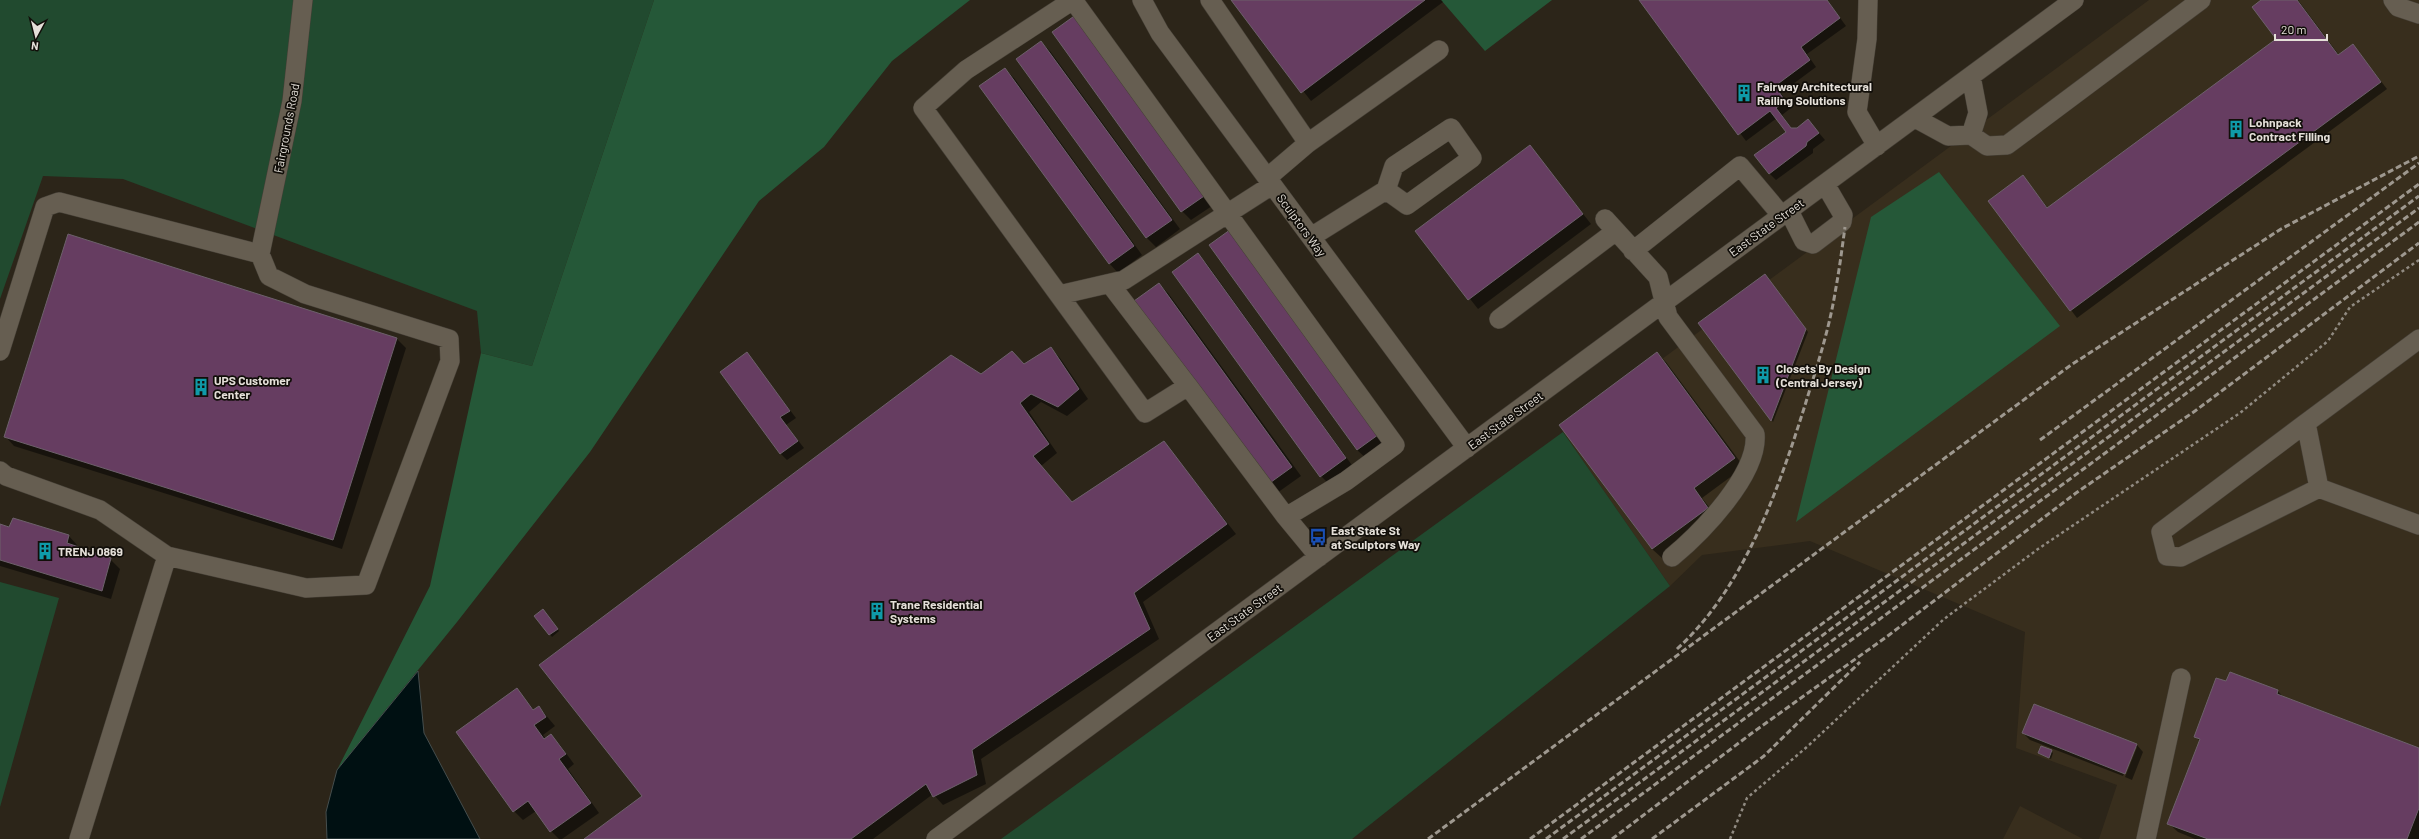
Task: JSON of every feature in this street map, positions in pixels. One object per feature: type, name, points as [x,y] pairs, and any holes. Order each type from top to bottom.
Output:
[{"type":"street","name":"Fairgrounds Road","points":[[260,254],[292,100],[303,0]]},
{"type":"street","points":[[1188,386],[1145,413],[923,108],[966,70],[1073,0],[1229,212],[1395,445],[1346,481],[1286,517]]},
{"type":"street","name":"Sculptors Way","points":[[1142,0],[1160,33],[1466,448]]},
{"type":"street","points":[[1210,0],[1308,143]]},
{"type":"street","points":[[1868,0],[1867,39],[1857,112],[1876,146]]},
{"type":"street","name":"East State Street","points":[[936,839],[2074,0]]},
{"type":"street","points":[[1915,118],[1948,136],[1971,135],[1987,146],[2007,145],[2201,0]]},
{"type":"street","points":[[2392,0],[2398,8],[2419,14]]},
{"type":"street","points":[[1060,295],[1124,280],[1229,212],[1270,181],[1308,143],[1439,50]]},
{"type":"street","points":[[1971,76],[1978,112],[1971,135]]},
{"type":"street","points":[[1633,251],[1740,166],[1785,213],[1804,241],[1813,244],[1842,222],[1843,215],[1825,184]]},
{"type":"street","points":[[1311,237],[1386,190]]},
{"type":"street","points":[[0,351],[45,207],[59,202],[260,254],[269,276],[305,294],[449,339],[450,361],[366,585],[306,588],[167,556],[100,510],[6,476],[0,471]]},
{"type":"street","points":[[1499,318],[1610,225],[1658,277],[1668,317],[1754,431],[1756,444],[1742,477],[1731,495],[1696,537],[1672,557]]},
{"type":"street","points":[[1110,284],[1286,517],[1319,557]]},
{"type":"street","points":[[2419,339],[2161,532],[2167,556],[2181,557],[2319,488],[2419,525]]},
{"type":"street","points":[[2306,423],[2319,488]]},
{"type":"street","points":[[79,839],[167,556]]},
{"type":"street","points":[[2146,839],[2181,678]]},
{"type":"path","points":[[1730,839],[1747,798],[1808,746],[1944,619],[2038,549],[2240,413],[2328,341],[2350,307],[2419,260]]},
{"type":"shaded area","points":[[2149,0],[2419,0],[2419,745],[2383,839],[2099,839],[2117,785],[2016,748],[2025,632],[1810,541],[1702,555],[1670,586],[1563,432]]},
{"type":"shaded area","points":[[418,671],[424,733],[480,839],[327,839],[326,812],[337,770]]},
{"type":"shaded area","points":[[2020,806],[2083,839],[2003,839]]},
{"type":"green space","points":[[0,0],[654,0],[532,366],[481,353],[477,311],[123,179],[43,176],[0,299]]},
{"type":"green space","points":[[654,0],[970,0],[892,61],[824,147],[759,201],[590,452],[457,622],[337,770],[430,586],[481,353],[532,366]]},
{"type":"green space","points":[[1441,0],[1552,0],[1485,51]]},
{"type":"green space","points":[[1939,172],[2060,326],[1796,522],[1871,217]]},
{"type":"green space","points":[[1563,432],[1670,586],[1352,839],[1001,839]]},
{"type":"green space","points":[[0,582],[59,598],[0,807]]},
{"type":"building","points":[[1231,0],[1425,0],[1301,93]]},
{"type":"building","name":"Fairway Architectural Railing Solutions","points":[[1639,0],[1827,0],[1840,18],[1801,47],[1810,60],[1775,86],[1785,101],[1776,108],[1791,128],[1797,128],[1808,119],[1819,133],[1807,142],[1806,146],[1769,174],[1754,155],[1786,132],[1770,111],[1738,135]]},
{"type":"building","name":"Lohnpack Contract Filling","points":[[2261,0],[2297,0],[2338,55],[2353,44],[2381,82],[2070,311],[1988,201],[2023,175],[2047,208],[2276,39],[2252,7]]},
{"type":"building","points":[[1077,14],[1207,194],[1181,212],[1052,32]]},
{"type":"building","points":[[1041,41],[1172,220],[1146,238],[1016,59]]},
{"type":"building","points":[[1005,68],[1134,246],[1109,264],[979,86]]},
{"type":"building","points":[[1530,145],[1583,214],[1468,300],[1415,231]]},
{"type":"building","points":[[1234,227],[1382,432],[1357,450],[1209,245]]},
{"type":"building","name":"UPS Customer Center","points":[[68,234],[397,338],[333,540],[4,437]]},
{"type":"building","points":[[1198,253],[1346,458],[1320,477],[1172,272]]},
{"type":"building","name":"Closets By Design (Central Jersey)","points":[[1765,274],[1806,329],[1771,421],[1698,323]]},
{"type":"building","points":[[1159,283],[1292,467],[1267,485],[1134,301]]},
{"type":"building","name":"Trane Residential Systems","points":[[1051,347],[1079,389],[1058,407],[1031,394],[1020,403],[1049,444],[1033,456],[1072,502],[1164,441],[1227,524],[1134,593],[1150,629],[972,750],[977,775],[933,797],[926,784],[851,839],[584,839],[642,796],[539,665],[951,355],[981,374],[1012,351],[1024,364]]},
{"type":"building","points":[[747,352],[790,411],[780,417],[798,441],[780,454],[720,372]]},
{"type":"building","points":[[1657,352],[1735,458],[1694,488],[1708,508],[1652,549],[1559,425]]},
{"type":"building","name":"TRENJ 0869","points":[[13,518],[69,535],[67,543],[111,558],[102,591],[0,560],[0,524],[9,527]]},
{"type":"building","points":[[543,609],[558,629],[549,635],[534,616]]},
{"type":"building","points":[[2230,672],[2278,690],[2277,694],[2419,748],[2419,808],[2407,839],[2208,839],[2167,824],[2200,739],[2194,737],[2216,678],[2226,681]]},
{"type":"building","points":[[517,688],[533,710],[539,706],[546,717],[534,725],[544,739],[551,734],[566,754],[559,759],[591,803],[550,832],[528,801],[513,812],[456,732]]},
{"type":"building","points":[[2034,704],[2137,744],[2125,774],[2022,733]]},
{"type":"building","points":[[2041,746],[2052,750],[2049,758],[2038,753]]},
{"type":"railway","points":[[1428,839],[2071,365],[2281,229],[2419,156]]},
{"type":"railway","points":[[2040,440],[2419,163]]},
{"type":"railway","points":[[1530,839],[2419,184]]},
{"type":"railway","points":[[1546,839],[2419,196]]},
{"type":"railway","points":[[1563,839],[2419,208]]},
{"type":"railway","points":[[1581,839],[2419,222]]},
{"type":"railway","points":[[1677,649],[1701,624],[1722,596],[1741,566],[1771,502],[1795,435],[1826,334],[1836,285],[1845,227]]},
{"type":"railway","points":[[1612,839],[1752,733],[1889,635],[2076,493],[2195,411],[2419,243]]},
{"type":"railway","points":[[1652,839],[1764,756],[1860,662]]},
{"type":"place","name":"Fairway Architectural Railing Solutions","points":[[1744,93]]},
{"type":"place","name":"Lohnpack Contract Filling","points":[[2236,129]]},
{"type":"place","name":"Closets By Design (Central Jersey)","points":[[1763,375]]},
{"type":"place","name":"UPS Customer Center","points":[[201,387]]},
{"type":"place","name":"East State St at Sculptors Way","points":[[1318,537]]},
{"type":"place","name":"TRENJ 0869","points":[[45,551]]},
{"type":"place","name":"Trane Residential Systems","points":[[877,611]]}]
